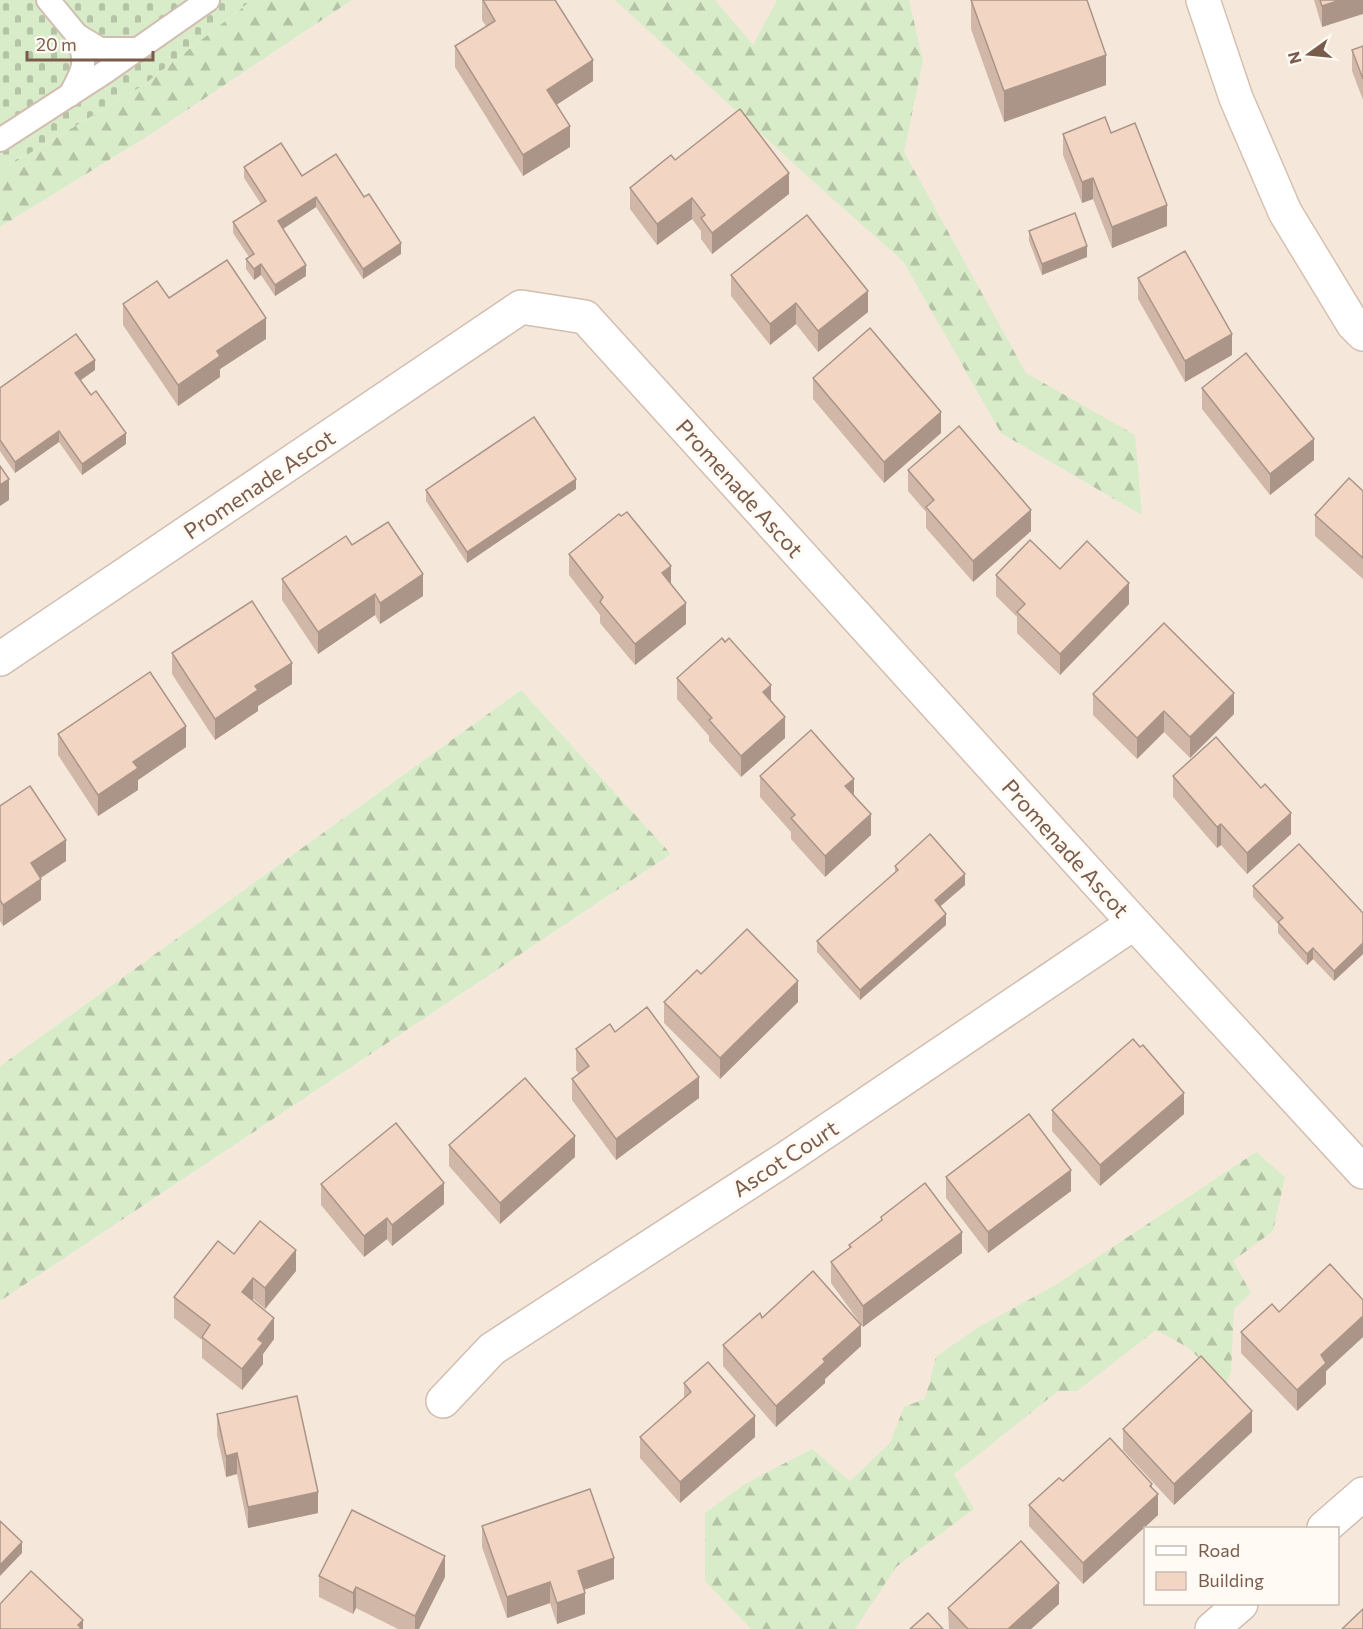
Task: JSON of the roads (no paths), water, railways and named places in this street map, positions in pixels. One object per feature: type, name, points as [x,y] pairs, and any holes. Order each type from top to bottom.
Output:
[{"type":"street","points":[[1203,0],[1236,98],[1285,212],[1353,324],[1363,334]]},
{"type":"street","name":"Promenade Ascot","points":[[0,659],[521,307],[585,317],[1363,1172]]},
{"type":"street","name":"Ascot Court","points":[[443,1401],[492,1349],[788,1157],[1134,923]]},
{"type":"street","points":[[1325,1527],[1363,1494]]},
{"type":"street","points":[[1212,1629],[1240,1605]]},
{"type":"lane","points":[[48,0],[77,35],[100,49],[137,49]]},
{"type":"lane","points":[[0,140],[208,0]]},
{"type":"lane","points":[[70,95],[82,73],[84,54],[77,35]]}]
